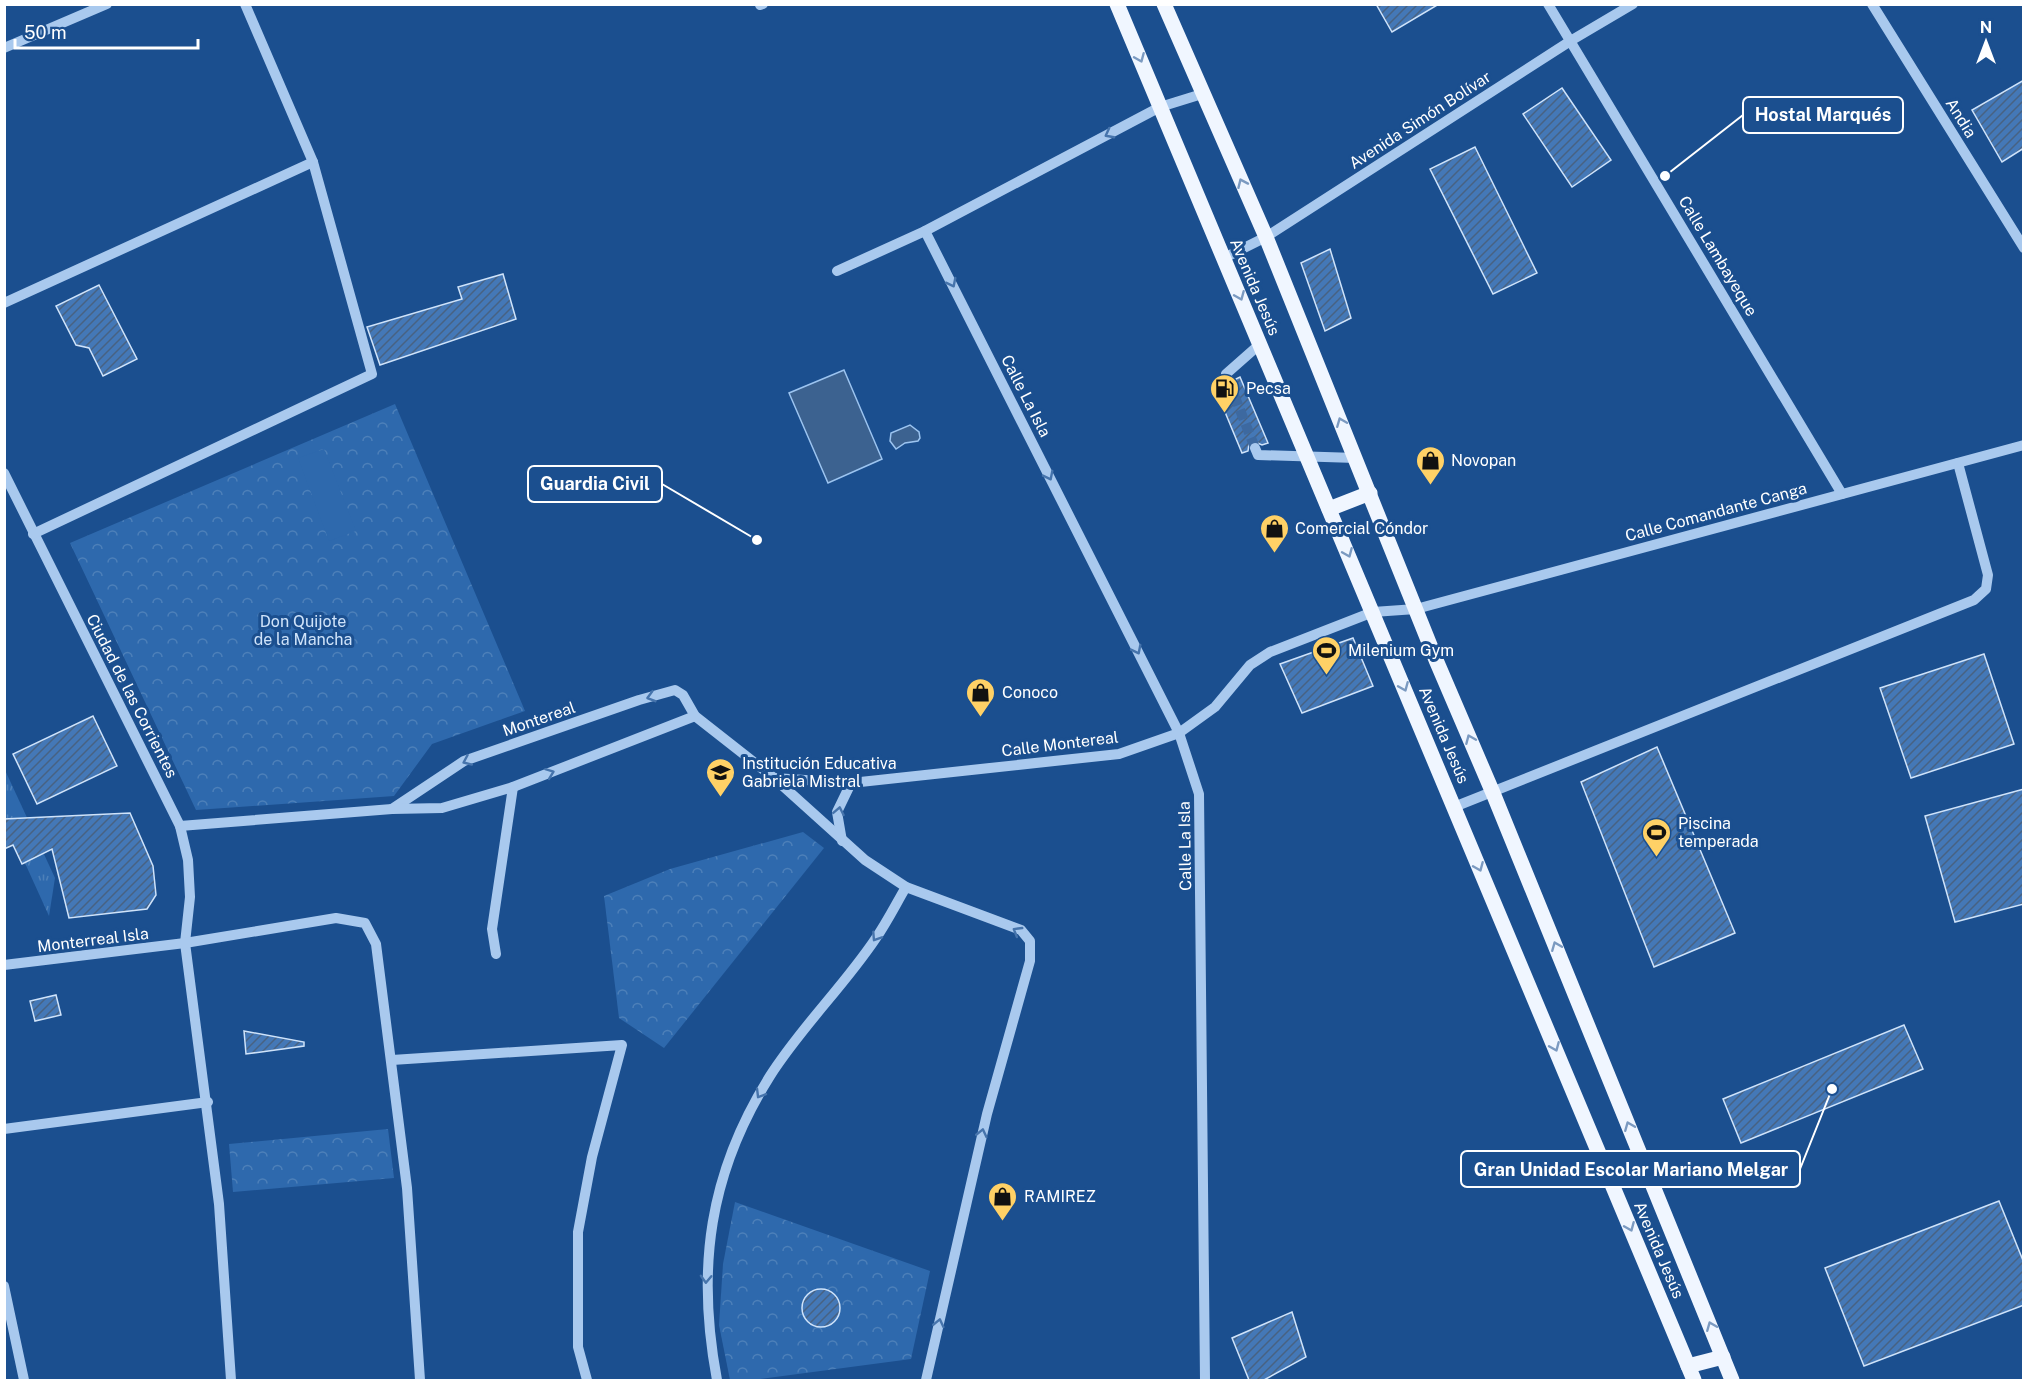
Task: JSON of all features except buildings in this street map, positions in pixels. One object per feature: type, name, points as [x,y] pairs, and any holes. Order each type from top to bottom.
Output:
[{"type":"main road","name":"Avenida Jesús","points":[[1117,4],[1691,1373]]},
{"type":"main road","name":"Avenida Jesús","points":[[1164,4],[1266,237],[1732,1380]]},
{"type":"main road","points":[[1329,508],[1370,493]]},
{"type":"main road","points":[[1691,1373],[1723,1357]]},
{"type":"street","points":[[4,48],[107,4]]},
{"type":"street","points":[[33,534],[372,374],[313,162],[245,4]]},
{"type":"street","name":"Calle Lambayeque","points":[[1548,4],[1572,40],[1842,494]]},
{"type":"street","name":"Avenida Simón Bolívar","points":[[1224,258],[1266,237],[1572,40],[1633,4]]},
{"type":"street","name":"Andia","points":[[1872,4],[2024,248]]},
{"type":"street","points":[[837,271],[925,231],[1160,107],[1202,94]]},
{"type":"street","points":[[4,303],[313,162]]},
{"type":"street","name":"Calle La Isla","points":[[925,231],[1179,733],[1199,794],[1205,1380]]},
{"type":"street","points":[[1229,382],[1226,374],[1260,344]]},
{"type":"street","name":"Calle Comandante Canga","points":[[1416,609],[2024,445]]},
{"type":"street","points":[[1255,448],[1258,455],[1308,459],[1356,458]]},
{"type":"street","points":[[1454,807],[1974,600],[1986,589],[1988,575],[1958,463]]},
{"type":"street","name":"Ciudad de las Corrientes","points":[[4,473],[180,826],[188,860],[190,897],[184,944],[208,1102],[219,1203],[231,1380]]},
{"type":"street","name":"Calle Montereal","points":[[774,778],[851,783],[1119,754],[1179,733],[1215,707],[1250,665],[1270,652],[1372,612],[1416,609]]},
{"type":"street","name":"Montereal","points":[[392,809],[464,761],[639,700],[675,690],[683,695],[695,716],[774,778],[842,842],[906,887],[1022,930],[1030,941],[1030,960],[987,1114],[926,1380]]},
{"type":"street","name":"Montereal","points":[[180,826],[392,809],[442,808],[513,787],[695,716]]},
{"type":"street","points":[[842,842],[837,812],[851,783]]},
{"type":"street","points":[[496,954],[492,929],[513,787]]},
{"type":"street","points":[[717,1380],[709,1336],[706,1285],[708,1245],[726,1166],[742,1123],[772,1074],[875,939],[906,887]]},
{"type":"street","name":"Monterreal Isla","points":[[4,965],[184,944],[336,918],[365,923],[376,944],[392,1060]]},
{"type":"street","points":[[420,1380],[406,1188],[392,1060],[622,1045],[592,1157],[578,1232],[578,1347],[587,1380]]},
{"type":"street","points":[[4,1130],[208,1102]]},
{"type":"street","points":[[4,1286],[9,1330],[24,1380]]},
{"type":"green space","name":"Don Quijote de la Mancha","points":[[395,404],[525,711],[432,744],[394,796],[196,810],[70,543]]},
{"type":"green space","points":[[324,449],[356,531],[329,541],[298,458]]},
{"type":"green space","points":[[4,768],[55,878],[49,916],[5,819]]},
{"type":"green space","points":[[803,832],[824,848],[664,1048],[619,1018],[604,896],[670,869]]},
{"type":"green space","points":[[388,1129],[394,1178],[233,1192],[229,1144]]},
{"type":"green space","points":[[735,1202],[930,1271],[911,1359],[752,1380],[730,1380],[719,1325],[723,1264]]},
{"type":"shaded area","points":[[844,370],[882,459],[828,483],[789,393]]},
{"type":"shaded area","points":[[910,425],[919,432],[920,438],[918,441],[905,443],[896,449],[890,441],[891,433]]},
{"type":"tunnel","points":[[1229,382],[1255,448]]},
{"type":"place","name":"Hostal Marqués","points":[[1665,176]]},
{"type":"place","name":"Pecsa","points":[[1225,414]]},
{"type":"place","name":"Novopan","points":[[1430,486]]},
{"type":"place","name":"Guardia Civil","points":[[757,540]]},
{"type":"place","name":"Comercial Cóndor","points":[[1274,554]]},
{"type":"place","name":"Milenium Gym","points":[[1327,676]]},
{"type":"place","name":"Conoco","points":[[981,718]]},
{"type":"place","name":"Institución Educativa Gabriela Mistral","points":[[721,798]]},
{"type":"place","name":"Piscina temperada","points":[[1657,858]]},
{"type":"place","name":"Gran Unidad Escolar Mariano Melgar","points":[[1832,1089]]},
{"type":"place","name":"RAMIREZ","points":[[1003,1222]]}]
